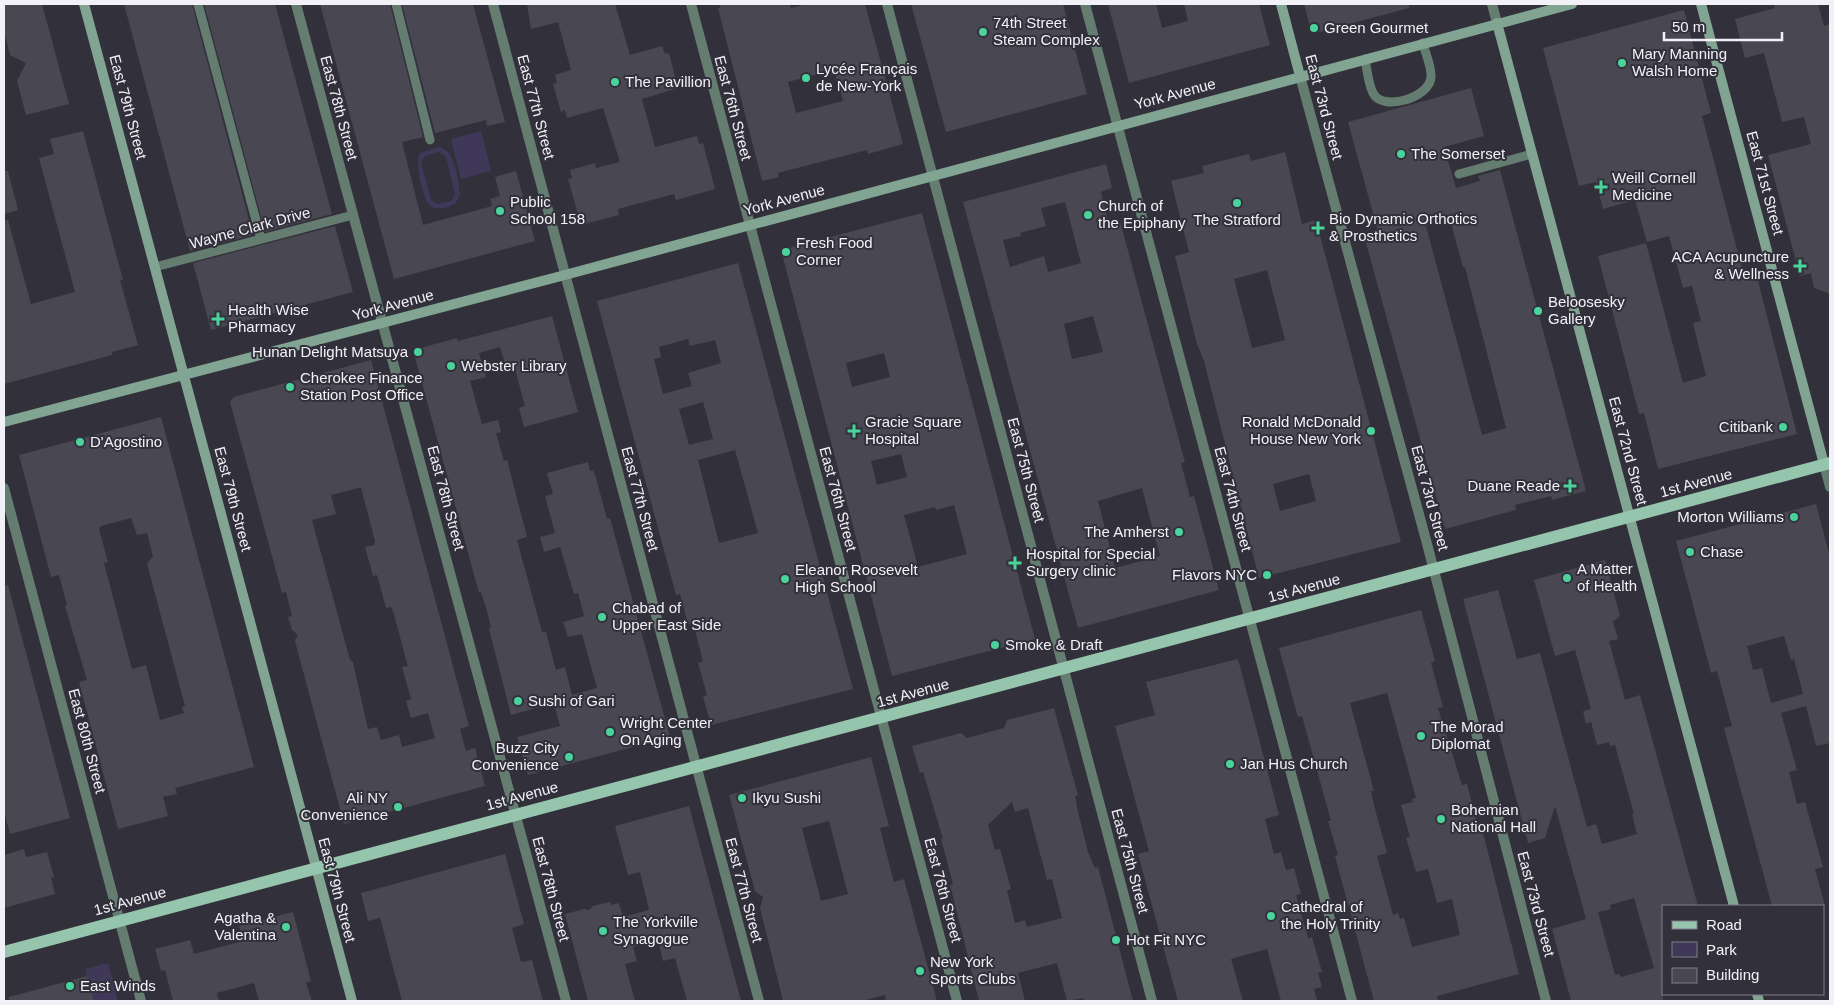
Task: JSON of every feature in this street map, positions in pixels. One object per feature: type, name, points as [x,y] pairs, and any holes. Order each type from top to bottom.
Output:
[{"type":"main road","name":"East 79th Street","points":[[84,4],[352,1001]]},
{"type":"main road","name":"East 73rd Street","points":[[1281,4],[1300,76]]},
{"type":"main road","name":"York Avenue","points":[[4,422],[565,275],[1572,4]]},
{"type":"main road","name":"East 71st Street","points":[[1701,4],[1827,464]]},
{"type":"main road","name":"East 72nd Street","points":[[1497,23],[1734,905]]},
{"type":"main road","name":"1st Avenue","points":[[4,952],[1827,464]]},
{"type":"street","name":"East 78th Street","points":[[296,4],[566,1001]]},
{"type":"street","name":"East 77th Street","points":[[493,4],[759,1001]]},
{"type":"street","name":"East 76th Street","points":[[691,4],[957,1001]]},
{"type":"street","name":"East 75th Street","points":[[887,4],[1152,1001]]},
{"type":"street","name":"East 74th Street","points":[[1085,4],[1352,1001]]},
{"type":"street","name":"East 72nd Street","points":[[1492,4],[1497,23]]},
{"type":"street","name":"East 73rd Street","points":[[1300,76],[1434,570],[1546,1001]]},
{"type":"street","name":"East 71st Street","points":[[1827,464],[1830,487]]},
{"type":"street","name":"East 80th Street","points":[[4,488],[140,1001]]},
{"type":"lane","points":[[198,4],[262,239]]},
{"type":"lane","points":[[396,4],[430,140]]},
{"type":"lane","points":[[1365,59],[1373,94],[1381,101],[1391,102],[1422,94],[1428,87],[1431,77],[1423,43]]},
{"type":"lane","points":[[1459,174],[1532,154]]},
{"type":"lane","name":"Wayne Clark Drive","points":[[155,268],[353,215]]},
{"type":"green space","points":[[481,131],[491,171],[461,179],[451,139]]},
{"type":"green space","points":[[438,147],[448,153],[455,167],[459,183],[460,196],[455,204],[438,209],[429,204],[425,198],[419,172],[418,157],[420,153]],"holes":[[[439,152],[446,157],[455,195],[451,201],[437,204],[431,200],[421,162],[425,156]]]},
{"type":"green space","points":[[108,963],[118,1001],[94,1001],[85,969]]},
{"type":"building","points":[[4,4],[42,4],[69,104],[26,115],[17,81],[26,63],[10,55],[4,32]]},
{"type":"building","points":[[124,4],[192,4],[253,235],[190,251]]},
{"type":"building","points":[[204,4],[275,4],[332,214],[265,232]]},
{"type":"building","points":[[320,4],[390,4],[423,137],[402,142],[423,225],[492,206],[490,199],[500,196],[495,177],[516,171],[535,241],[394,279]]},
{"type":"building","points":[[402,4],[473,4],[505,122],[487,126],[486,120],[435,133]]},
{"type":"building","points":[[527,4],[615,4],[630,55],[662,46],[665,54],[669,53],[676,80],[672,82],[675,89],[642,99],[655,147],[697,136],[699,144],[703,143],[715,189],[676,200],[674,194],[618,209],[619,215],[581,225],[568,179],[572,178],[570,170],[595,163],[596,168],[620,162],[603,108],[567,118],[565,110],[561,112],[553,84],[557,83],[555,75],[571,70],[558,22],[531,29]]},
{"type":"building","name":"Lycée Français de New-York","points":[[719,4],[790,4],[791,8],[807,4],[865,4],[903,144],[868,154],[867,150],[778,173],[779,177],[762,181],[718,8],[720,8]],"holes":[[[834,70],[843,101],[796,113],[788,82]]]},
{"type":"building","points":[[911,4],[1063,4],[1087,94],[946,132]]},
{"type":"building","points":[[1108,4],[1156,4],[1162,28],[1188,21],[1184,4],[1259,4],[1270,45],[1129,83]]},
{"type":"building","points":[[1304,4],[1409,4],[1409,8],[1312,34]]},
{"type":"building","points":[[1774,4],[1818,4],[1824,26],[1830,24],[1830,294],[1814,288],[1811,273],[1800,276],[1768,155],[1811,144],[1804,117],[1782,122],[1764,53],[1745,58],[1735,19],[1775,8]]},
{"type":"building","points":[[1684,10],[1711,113],[1702,116],[1743,272],[1755,269],[1797,434],[1658,469],[1644,413],[1639,414],[1598,256],[1646,243],[1683,383],[1706,376],[1693,323],[1701,321],[1692,286],[1683,288],[1669,236],[1647,242],[1635,200],[1603,209],[1596,182],[1579,186],[1543,48]]},
{"type":"building","points":[[1471,88],[1484,136],[1444,147],[1456,188],[1480,181],[1478,176],[1500,170],[1586,491],[1552,500],[1551,496],[1515,505],[1516,510],[1445,529],[1366,243],[1380,239],[1348,122]],"holes":[[[1450,220],[1463,267],[1465,267],[1506,428],[1482,435],[1426,226]]]},
{"type":"building","points":[[83,131],[123,280],[120,280],[138,345],[112,352],[112,355],[4,384],[4,221],[8,220],[31,304],[75,292],[39,158],[54,154],[50,139]]},
{"type":"building","points":[[1285,152],[1302,224],[1316,220],[1401,542],[1259,578],[1204,361],[1197,344],[1175,256],[1189,252],[1171,181],[1204,173],[1202,166],[1249,154],[1251,161]],"holes":[[[1267,270],[1285,340],[1252,348],[1234,279]],[[1309,474],[1316,501],[1280,511],[1273,484]]]},
{"type":"building","points":[[1106,164],[1112,188],[1101,192],[1109,224],[1120,221],[1185,462],[1181,463],[1190,497],[1194,496],[1219,590],[1078,628],[963,202]],"holes":[[[1065,202],[1081,263],[1048,272],[1044,256],[1010,267],[1003,240],[1021,236],[1020,233],[1046,226],[1041,208]],[[1093,316],[1103,352],[1072,359],[1064,324]],[[1142,488],[1160,556],[1115,568],[1098,501]]]},
{"type":"building","points":[[4,171],[8,171],[18,210],[4,214]]},
{"type":"building","points":[[922,213],[1035,639],[892,676],[781,250]],"holes":[[[884,353],[890,377],[852,387],[846,363]],[[901,454],[907,477],[877,485],[871,461]],[[954,505],[967,554],[918,567],[904,515],[935,507],[936,510]]]},
{"type":"building","points":[[335,226],[353,292],[211,330],[193,263]]},
{"type":"building","points":[[738,263],[853,689],[711,725],[703,697],[707,695],[698,663],[703,661],[693,623],[688,624],[680,594],[676,595],[597,301]],"holes":[[[688,339],[690,346],[715,340],[721,363],[688,373],[692,386],[663,394],[654,359],[661,357],[659,347]],[[703,402],[713,439],[689,445],[679,409]],[[735,450],[758,533],[719,543],[698,460]]]},
{"type":"building","points":[[552,316],[578,412],[524,427],[519,408],[525,406],[515,369],[507,371],[500,347],[479,353],[486,377],[470,381],[482,424],[498,420],[501,432],[496,433],[504,461],[507,460],[527,537],[517,540],[542,632],[546,632],[556,670],[565,667],[572,695],[597,688],[582,634],[568,637],[563,622],[584,616],[578,593],[574,594],[560,547],[544,552],[540,537],[555,533],[545,496],[553,494],[547,473],[588,462],[590,471],[593,470],[607,519],[610,518],[670,737],[528,775],[517,737],[560,726],[554,703],[511,715],[489,629],[491,628],[487,611],[481,592],[479,593],[413,350],[457,338],[458,341]]},
{"type":"building","points":[[371,360],[469,726],[460,729],[466,751],[475,748],[485,786],[344,824],[295,641],[298,635],[292,630],[288,617],[292,616],[286,592],[282,593],[230,402],[234,397]],"holes":[[[361,488],[375,541],[374,545],[365,547],[373,576],[377,575],[386,608],[391,607],[393,611],[408,666],[402,667],[411,699],[406,701],[411,718],[428,713],[435,738],[402,747],[399,735],[381,740],[377,727],[368,729],[353,662],[350,660],[312,520],[336,514],[331,495]]]},
{"type":"building","points":[[161,417],[254,767],[175,788],[177,794],[163,797],[168,816],[118,829],[79,682],[87,680],[65,606],[67,605],[59,575],[51,577],[19,455]],"holes":[[[131,518],[137,535],[147,533],[153,556],[147,564],[185,706],[182,707],[184,713],[160,720],[146,665],[132,669],[104,563],[108,562],[99,529],[101,526]]]},
{"type":"building","points":[[1816,504],[1830,557],[1830,743],[1816,746],[1806,706],[1781,713],[1797,770],[1789,772],[1797,804],[1805,802],[1823,867],[1815,869],[1825,906],[1772,905],[1724,728],[1732,726],[1717,671],[1711,673],[1676,541]],"holes":[[[1784,636],[1791,660],[1794,659],[1803,694],[1771,703],[1762,668],[1753,670],[1747,646]]]},
{"type":"building","points":[[1605,560],[1620,616],[1613,622],[1618,639],[1609,641],[1625,700],[1640,695],[1698,905],[1662,905],[1663,1001],[1571,1001],[1552,929],[1586,919],[1555,806],[1545,838],[1528,843],[1463,599],[1498,590],[1517,659],[1540,653],[1587,827],[1596,824],[1602,844],[1637,834],[1632,814],[1634,814],[1615,745],[1610,746],[1609,742],[1597,745],[1591,722],[1586,724],[1583,711],[1591,709],[1575,650],[1555,656],[1534,580]],"holes":[[[1634,898],[1654,968],[1621,977],[1619,974],[1615,975],[1598,912],[1611,909],[1610,905]]]},
{"type":"building","points":[[8,585],[70,818],[10,834],[4,811],[4,586]]},
{"type":"building","points":[[1421,610],[1435,661],[1431,663],[1443,707],[1438,708],[1462,785],[1467,784],[1480,834],[1483,833],[1519,974],[1437,996],[1438,1001],[1374,1001],[1335,856],[1338,855],[1328,821],[1331,821],[1302,716],[1298,717],[1279,648]],"holes":[[[1387,693],[1416,798],[1412,799],[1413,802],[1401,805],[1410,837],[1406,838],[1416,872],[1428,869],[1437,903],[1452,899],[1460,935],[1412,947],[1404,918],[1400,919],[1398,913],[1393,915],[1377,856],[1387,853],[1371,791],[1374,791],[1350,703]]]},
{"type":"building","points":[[1238,659],[1279,815],[1265,819],[1274,854],[1281,852],[1286,870],[1294,868],[1301,894],[1296,895],[1308,938],[1312,937],[1322,972],[1318,973],[1322,987],[1314,989],[1317,1001],[1281,1001],[1267,949],[1231,959],[1243,1001],[1178,1001],[1138,854],[1149,851],[1115,726],[1155,715],[1146,682]]},
{"type":"building","points":[[1054,708],[1078,795],[1075,796],[1088,852],[1095,868],[1098,867],[1133,1001],[1084,1001],[1083,998],[1067,1001],[1057,963],[1018,973],[1025,1001],[979,1001],[950,885],[953,884],[941,839],[943,839],[923,772],[920,773],[912,746],[961,733],[967,738],[1004,728],[1007,720]],"holes":[[[1012,802],[1015,812],[1028,808],[1047,880],[1052,879],[1062,918],[1027,927],[1025,920],[1015,923],[1007,890],[1011,889],[1000,849],[995,850],[988,825]]]},
{"type":"building","points":[[871,757],[889,826],[880,828],[894,882],[904,879],[937,1001],[886,1001],[885,995],[862,1001],[783,1001],[760,908],[763,897],[755,891],[729,795]],"holes":[[[829,821],[848,894],[821,901],[802,828]]]},
{"type":"building","points":[[689,806],[741,1001],[687,1001],[675,958],[663,961],[658,940],[633,947],[637,961],[625,964],[635,1001],[588,1001],[565,914],[584,909],[589,910],[593,906],[610,902],[611,905],[619,903],[623,917],[649,910],[640,872],[628,875],[615,826]]},
{"type":"building","points":[[24,849],[26,857],[47,852],[54,877],[51,878],[55,894],[4,908],[4,855]]},
{"type":"building","points":[[505,854],[524,924],[512,928],[521,962],[532,960],[543,1001],[402,1001],[380,918],[368,921],[361,893]]},
{"type":"building","points":[[293,912],[311,981],[306,983],[312,1001],[259,1001],[254,983],[217,993],[219,1001],[173,1001],[165,970],[161,971],[155,949],[190,940],[194,954],[243,941],[239,926]]},
{"type":"building","name":"East Winds","points":[[87,976],[94,1001],[9,1001],[9,997]]},
{"type":"place","name":"Green Gourmet","points":[[1314,28]]},
{"type":"place","name":"74th Street Steam Complex","points":[[983,32]]},
{"type":"place","name":"Mary Manning Walsh Home","points":[[1622,63]]},
{"type":"place","name":"Lycée Français de New-York","points":[[806,78]]},
{"type":"place","name":"The Pavillion","points":[[615,82]]},
{"type":"place","name":"The Somerset","points":[[1401,154]]},
{"type":"place","name":"Weill Cornell Medicine","points":[[1601,187]]},
{"type":"place","name":"The Stratford","points":[[1237,203]]},
{"type":"place","name":"Public School 158","points":[[500,211]]},
{"type":"place","name":"Church of the Epiphany","points":[[1088,215]]},
{"type":"place","name":"Bio Dynamic Orthotics & Prosthetics","points":[[1318,228]]},
{"type":"place","name":"Fresh Food Corner","points":[[786,252]]},
{"type":"place","name":"ACA Acupuncture & Wellness","points":[[1800,266]]},
{"type":"place","name":"Beloosesky Gallery","points":[[1538,311]]},
{"type":"place","name":"Health Wise Pharmacy","points":[[218,319]]},
{"type":"place","name":"Hunan Delight Matsuya","points":[[418,352]]},
{"type":"place","name":"Webster Library","points":[[451,366]]},
{"type":"place","name":"Cherokee Finance Station Post Office","points":[[290,387]]},
{"type":"place","name":"Citibank","points":[[1783,427]]},
{"type":"place","name":"Gracie Square Hospital","points":[[854,431]]},
{"type":"place","name":"Ronald McDonald House New York","points":[[1371,431]]},
{"type":"place","name":"D'Agostino","points":[[80,442]]},
{"type":"place","name":"Duane Reade","points":[[1570,486]]},
{"type":"place","name":"Morton Williams","points":[[1794,517]]},
{"type":"place","name":"The Amherst","points":[[1179,532]]},
{"type":"place","name":"Chase","points":[[1690,552]]},
{"type":"place","name":"Hospital for Special Surgery clinic","points":[[1015,563]]},
{"type":"place","name":"Flavors NYC","points":[[1267,575]]},
{"type":"place","name":"A Matter of Health","points":[[1567,578]]},
{"type":"place","name":"Eleanor Roosevelt High School","points":[[785,579]]},
{"type":"place","name":"Chabad of Upper East Side","points":[[602,617]]},
{"type":"place","name":"Smoke & Draft","points":[[995,645]]},
{"type":"place","name":"Sushi of Gari","points":[[518,701]]},
{"type":"place","name":"Wright Center On Aging","points":[[610,732]]},
{"type":"place","name":"The Morad Diplomat","points":[[1421,736]]},
{"type":"place","name":"Buzz City Convenience","points":[[569,757]]},
{"type":"place","name":"Jan Hus Church","points":[[1230,764]]},
{"type":"place","name":"Ikyu Sushi","points":[[742,798]]},
{"type":"place","name":"Ali NY Convenience","points":[[398,807]]},
{"type":"place","name":"Bohemian National Hall","points":[[1441,819]]},
{"type":"place","name":"Cathedral of the Holy Trinity","points":[[1271,916]]},
{"type":"place","name":"Agatha & Valentina","points":[[286,927]]},
{"type":"place","name":"The Yorkville Synagogue","points":[[603,931]]},
{"type":"place","name":"Hot Fit NYC","points":[[1116,940]]},
{"type":"place","name":"New York Sports Clubs","points":[[920,971]]},
{"type":"place","name":"East Winds","points":[[70,986]]}]
